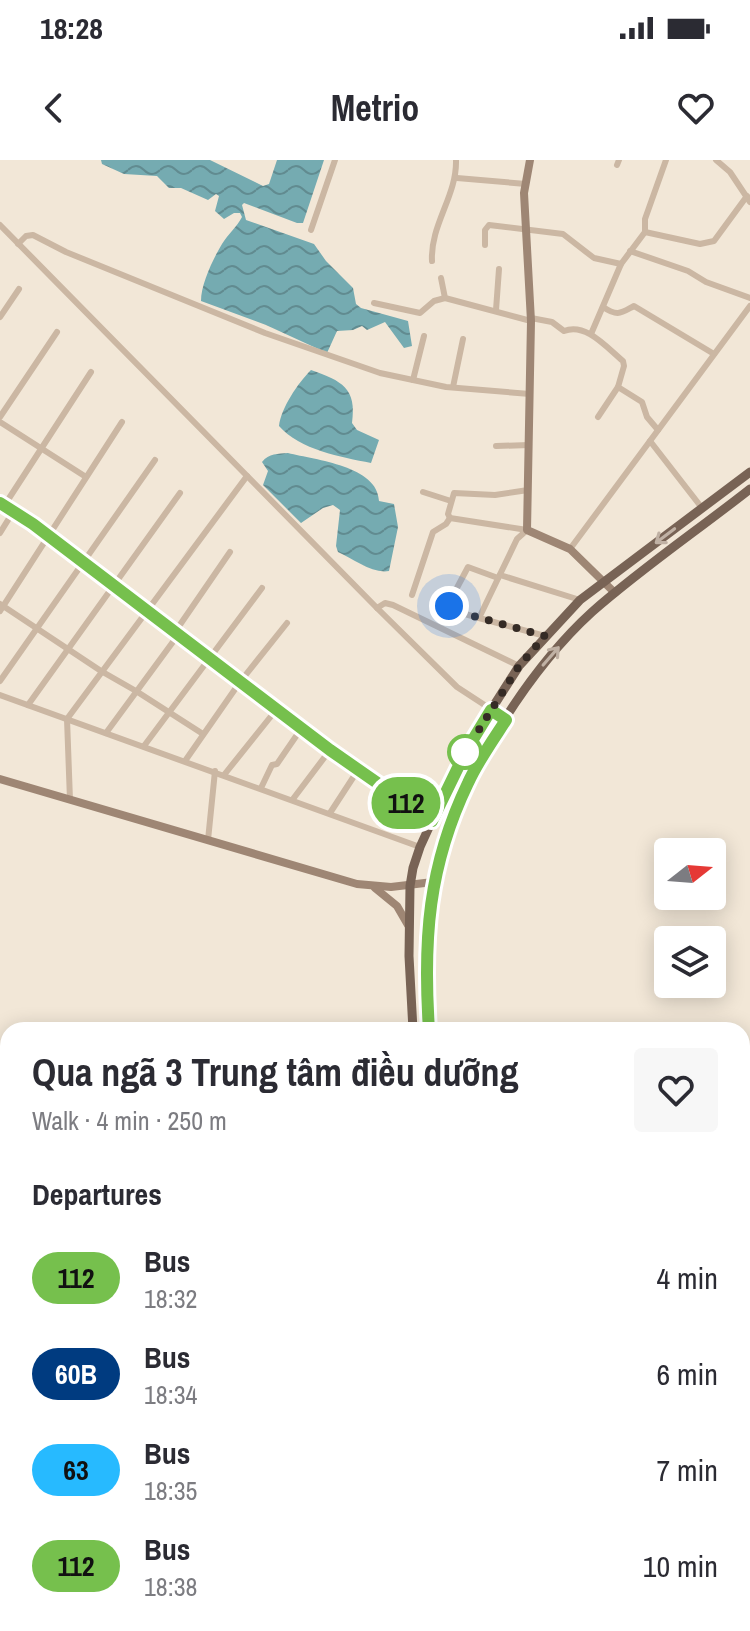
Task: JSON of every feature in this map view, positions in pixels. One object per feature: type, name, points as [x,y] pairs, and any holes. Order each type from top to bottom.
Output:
[{"type":"main road","points":[[413,1022],[410,886],[420,847],[466,751],[491,710],[519,666],[580,600],[750,472]]},
{"type":"main road","points":[[429,1022],[426,938],[433,882],[437,862],[468,782],[533,676],[582,623],[615,593],[750,489]]},
{"type":"street","points":[[311,230],[335,160]]},
{"type":"street","points":[[432,261],[431,246],[457,178],[456,160]]},
{"type":"street","points":[[527,530],[531,320],[526,184],[530,160]]},
{"type":"street","points":[[591,334],[621,264],[645,232],[645,219],[666,160]]},
{"type":"street","points":[[645,232],[700,244],[714,241],[748,199],[730,172],[716,160]]},
{"type":"street","points":[[457,178],[526,184]]},
{"type":"street","points":[[0,225],[457,687],[506,720]]},
{"type":"street","points":[[485,245],[485,230],[489,225],[563,234],[594,258],[621,264]]},
{"type":"street","points":[[18,244],[26,236],[33,235],[94,264],[278,338],[380,373],[453,387],[530,394]]},
{"type":"street","points":[[630,251],[688,271],[706,282],[750,298]]},
{"type":"street","points":[[496,310],[499,269]]},
{"type":"street","points":[[441,278],[445,298]]},
{"type":"street","points":[[0,317],[19,289]]},
{"type":"street","points":[[374,303],[420,313],[434,301],[445,298],[531,320],[552,322],[564,331],[572,328],[591,334],[623,361],[624,366],[618,387],[598,417]]},
{"type":"street","points":[[603,307],[615,313],[627,312],[634,306],[714,354]]},
{"type":"street","points":[[570,549],[750,306]]},
{"type":"street","points":[[57,332],[0,420],[86,477]]},
{"type":"street","points":[[413,380],[424,336]]},
{"type":"street","points":[[453,387],[463,339]]},
{"type":"street","points":[[91,372],[2,504],[48,535],[301,729],[432,821]]},
{"type":"street","points":[[618,387],[642,402],[647,417],[658,430]]},
{"type":"street","points":[[122,422],[1,607],[203,734]]},
{"type":"street","points":[[650,441],[702,508]]},
{"type":"street","points":[[496,446],[529,445]]},
{"type":"street","points":[[0,681],[155,460]]},
{"type":"street","points":[[70,800],[67,719],[247,476]]},
{"type":"street","points":[[450,518],[448,514],[453,493],[496,495],[528,490]]},
{"type":"street","points":[[423,492],[451,501]]},
{"type":"street","points":[[28,705],[180,493]]},
{"type":"street","points":[[0,533],[13,512]]},
{"type":"street","points":[[450,518],[527,530],[570,549],[615,593]]},
{"type":"street","points":[[412,595],[433,532],[450,518]]},
{"type":"street","points":[[479,618],[519,536],[527,530]]},
{"type":"street","points":[[106,733],[177,634],[230,552]]},
{"type":"street","points":[[545,636],[451,610],[450,601],[468,567],[580,600]]},
{"type":"street","points":[[144,746],[262,588]]},
{"type":"street","points":[[377,608],[391,604],[519,666]]},
{"type":"street","points":[[185,761],[240,682],[287,623]]},
{"type":"street","points":[[0,695],[420,847]]},
{"type":"street","points":[[224,775],[276,710]]},
{"type":"street","points":[[261,788],[272,765],[277,764],[301,729]]},
{"type":"street","points":[[293,799],[330,750]]},
{"type":"street","points":[[330,813],[358,770]]},
{"type":"street","points":[[208,840],[215,771]]},
{"type":"street","points":[[0,779],[374,888],[433,882]]},
{"type":"street","points":[[374,888],[397,906],[409,927]]},
{"type":"water","points":[[101,160],[210,160],[263,186],[269,184],[277,160],[324,160],[303,223],[244,203],[246,220],[314,244],[353,288],[356,304],[408,321],[412,346],[404,348],[385,322],[367,330],[362,326],[337,331],[327,353],[266,325],[201,301],[211,264],[242,217],[240,213],[224,219],[215,211],[219,196],[216,194],[208,200],[181,188],[169,188],[157,176],[124,174],[102,164]]},
{"type":"water","points":[[311,370],[339,382],[345,388],[352,402],[352,423],[357,430],[379,440],[371,463],[309,447],[279,426],[291,396]]},
{"type":"water","points":[[288,453],[357,472],[376,489],[379,501],[394,504],[398,527],[389,571],[370,568],[338,552],[340,510],[333,505],[301,523],[263,485],[268,471],[262,462],[271,455]]},
{"type":"bus line","name":"112","points":[[0,503],[33,524],[330,750],[432,821],[466,751],[491,710],[506,720],[468,782],[437,862],[426,938],[428,1022]]},
{"type":"route","points":[[449,606],[452,610],[545,636],[519,666],[465,752]]}]
